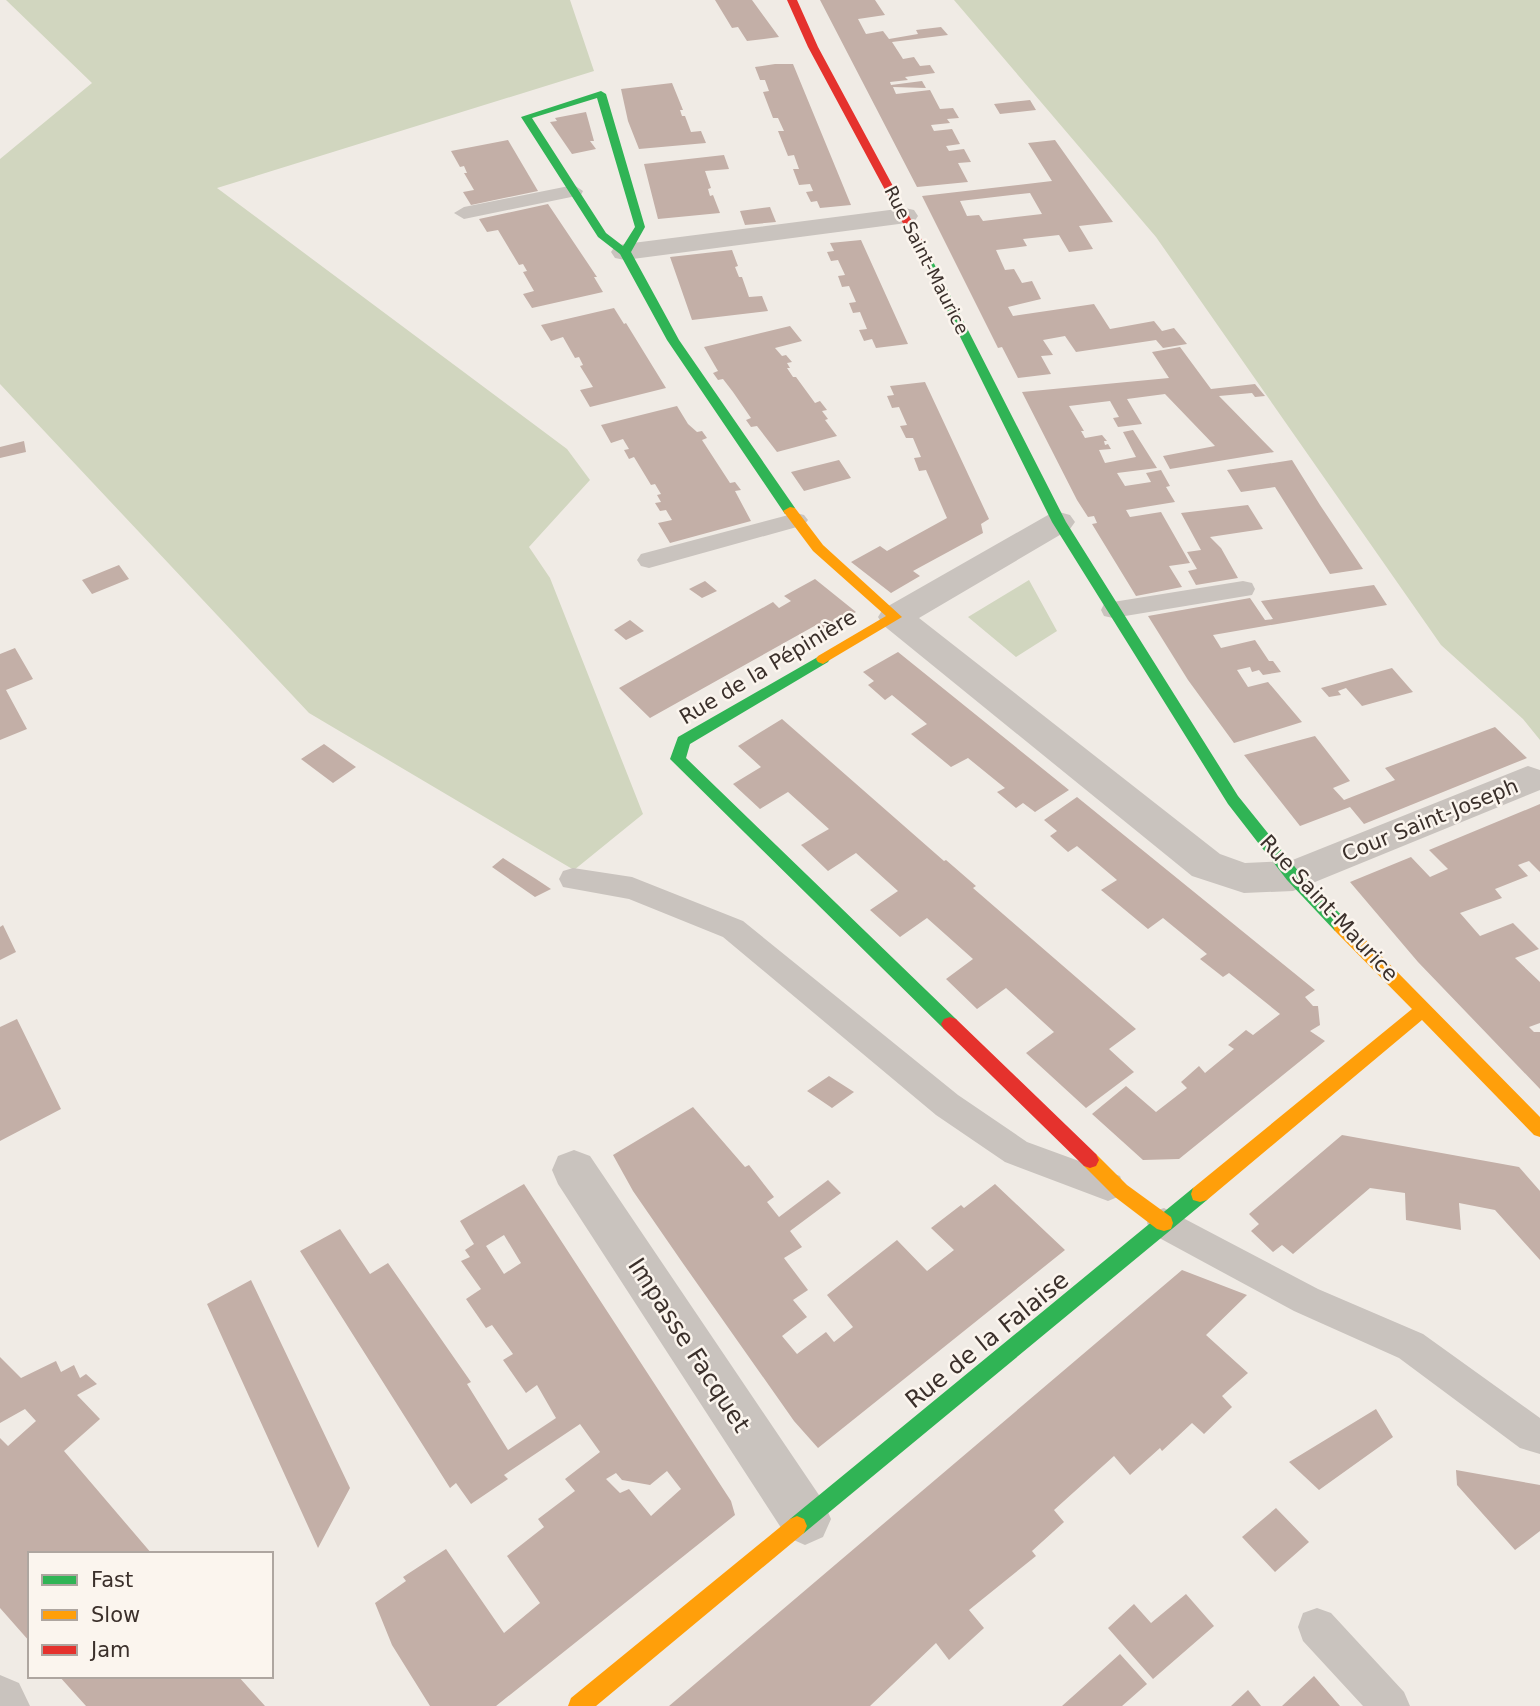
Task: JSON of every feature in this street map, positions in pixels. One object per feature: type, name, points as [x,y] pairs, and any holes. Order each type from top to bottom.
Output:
[{"type":"street","name":"Rue Saint-Maurice","points":[[792,0],[813,47],[905,216],[1059,522],[1233,800],[1293,876],[1540,1129]]},
{"type":"street","name":"Rue de la Pépinière","points":[[625,252],[640,227],[601,94],[526,117],[602,235],[625,252],[673,340],[796,520],[818,548],[895,617],[683,741],[678,759],[1121,1191],[1164,1223]]},
{"type":"street","points":[[625,252],[905,216]]},
{"type":"street","points":[[895,617],[1059,522]]},
{"type":"street","name":"Cour Saint-Joseph","points":[[895,617],[1206,865],[1244,878],[1293,876],[1528,780]]},
{"type":"street","name":"Rue de la Falaise","points":[[579,1706],[1424,1009]]},
{"type":"street","name":"Impasse Facquet","points":[[574,1170],[805,1519]]},
{"type":"street","points":[[0,1702],[4,1706]]},
{"type":"lane","points":[[464,214],[574,191]]},
{"type":"lane","points":[[649,560],[796,520]]},
{"type":"lane","points":[[1113,610],[1243,589]]},
{"type":"lane","points":[[573,879],[632,888],[733,929],[947,1105],[1016,1152],[1121,1191]]},
{"type":"lane","points":[[1164,1223],[1306,1300],[1411,1346],[1533,1435],[1540,1436]]},
{"type":"lane","points":[[1317,1627],[1390,1706]]},
{"type":"green space","points":[[6,0],[570,0],[594,71],[217,188],[567,449],[590,480],[529,547],[550,578],[643,814],[574,870],[309,713],[0,384],[0,159],[92,83]]},
{"type":"green space","points":[[954,0],[1540,0],[1540,740],[1523,719],[1441,645],[1156,237]]},
{"type":"green space","points":[[1029,580],[1057,631],[1016,657],[968,617]]},
{"type":"building","points":[[715,0],[752,0],[779,37],[747,41],[738,27],[732,28]]},
{"type":"building","points":[[820,0],[875,0],[885,15],[858,19],[866,34],[883,31],[889,39],[918,34],[916,30],[941,27],[948,35],[892,42],[903,59],[914,57],[920,66],[930,65],[935,73],[890,82],[891,85],[922,81],[926,88],[893,87],[896,94],[930,90],[940,109],[953,108],[959,118],[947,119],[950,123],[931,125],[934,131],[952,129],[960,144],[946,146],[949,151],[964,149],[971,162],[958,163],[968,182],[917,187]]},
{"type":"building","points":[[793,64],[851,205],[820,208],[817,201],[811,202],[806,192],[813,191],[810,184],[799,185],[793,169],[799,169],[794,155],[788,156],[778,131],[784,131],[778,118],[773,118],[763,92],[769,91],[765,80],[760,80],[755,67]]},
{"type":"building","points":[[672,83],[683,110],[680,110],[682,116],[685,116],[691,132],[701,131],[706,143],[639,149],[628,121],[621,89]]},
{"type":"building","points":[[1030,100],[1036,110],[1000,114],[994,104]]},
{"type":"building","points":[[586,112],[594,141],[590,141],[596,149],[572,154],[550,122],[557,121],[555,118]]},
{"type":"building","points":[[508,140],[538,191],[471,205],[463,192],[474,190],[464,173],[467,173],[464,166],[460,167],[451,151]]},
{"type":"building","points":[[1055,140],[1113,222],[1079,226],[1093,249],[1069,252],[1059,235],[1023,239],[1027,246],[996,250],[1005,270],[1014,269],[1022,283],[1032,281],[1041,299],[1008,307],[1013,316],[1094,304],[1110,329],[1154,321],[1162,331],[1174,328],[1187,344],[1163,348],[1156,340],[1076,352],[1065,336],[1043,340],[1053,355],[1041,356],[1051,374],[1018,378],[1002,347],[998,348],[922,196],[1052,181],[1028,143]],"holes":[[[1030,193],[1042,214],[983,221],[979,215],[967,216],[960,201]]]},
{"type":"building","points":[[724,155],[729,169],[705,171],[711,188],[708,189],[710,196],[713,195],[720,213],[658,219],[644,164]]},
{"type":"building","points":[[548,204],[597,277],[594,277],[603,292],[532,308],[523,294],[534,291],[523,272],[527,271],[523,264],[519,265],[498,230],[487,232],[479,219]]},
{"type":"building","points":[[770,207],[776,222],[745,225],[740,211]]},
{"type":"building","points":[[861,240],[908,344],[876,348],[872,339],[864,341],[859,330],[867,329],[860,312],[853,313],[849,303],[856,302],[849,286],[842,287],[838,276],[845,275],[838,260],[831,261],[827,252],[834,251],[830,243]]},
{"type":"building","points":[[732,250],[738,266],[735,267],[739,277],[742,277],[749,297],[762,296],[768,311],[692,320],[670,257]]},
{"type":"building","points":[[614,308],[666,388],[590,407],[580,390],[593,387],[580,366],[583,365],[579,357],[575,358],[563,337],[551,341],[541,325]]},
{"type":"building","points":[[790,326],[802,341],[775,348],[792,362],[787,363],[790,368],[787,368],[793,377],[796,377],[815,403],[820,401],[827,410],[822,411],[828,419],[825,420],[837,436],[777,452],[757,426],[751,427],[746,420],[751,418],[733,392],[723,379],[718,380],[713,373],[718,371],[704,347]]},
{"type":"building","points":[[1180,347],[1211,389],[1255,384],[1265,396],[1255,397],[1252,393],[1219,396],[1274,452],[1170,469],[1163,456],[1215,446],[1165,394],[1127,399],[1142,424],[1118,427],[1113,418],[1119,417],[1110,401],[1069,406],[1084,431],[1081,431],[1085,438],[1102,435],[1107,441],[1104,441],[1105,445],[1108,444],[1111,449],[1099,450],[1105,463],[1136,457],[1123,432],[1133,430],[1157,468],[1117,473],[1125,486],[1151,482],[1146,473],[1161,470],[1170,486],[1166,487],[1175,502],[1126,510],[1130,517],[1161,512],[1190,563],[1169,566],[1182,587],[1136,596],[1092,524],[1097,523],[1094,516],[1088,517],[1077,500],[1022,392],[1169,378],[1152,352]]},
{"type":"building","points":[[925,382],[989,519],[981,524],[983,533],[913,571],[920,576],[891,593],[851,562],[880,546],[887,551],[947,518],[926,470],[919,471],[914,458],[921,457],[913,438],[906,438],[900,426],[907,425],[899,407],[892,408],[887,396],[894,395],[890,386]]},
{"type":"building","points":[[677,406],[688,424],[697,432],[702,431],[707,438],[702,440],[730,483],[735,482],[741,490],[735,491],[751,521],[670,543],[658,523],[672,520],[666,510],[660,511],[655,503],[661,502],[657,495],[661,494],[655,484],[651,485],[634,457],[629,459],[624,450],[629,449],[623,439],[611,443],[601,425]]},
{"type":"building","points":[[24,441],[26,452],[0,458],[0,447]]},
{"type":"building","points":[[839,460],[851,478],[804,491],[791,472]]},
{"type":"building","points":[[1292,460],[1363,569],[1330,574],[1275,487],[1241,492],[1227,470]]},
{"type":"building","points":[[1248,505],[1263,529],[1210,537],[1221,548],[1238,578],[1196,585],[1188,571],[1197,569],[1187,552],[1201,550],[1181,513]]},
{"type":"building","points":[[119,565],[129,579],[92,594],[82,580]]},
{"type":"building","points":[[815,579],[856,612],[824,629],[818,624],[650,718],[619,688],[773,602],[779,608],[791,601],[784,596]]},
{"type":"building","points":[[705,581],[717,591],[702,598],[689,589]]},
{"type":"building","points":[[1374,585],[1387,605],[1213,635],[1221,648],[1255,640],[1269,661],[1273,661],[1281,672],[1263,675],[1259,670],[1252,672],[1250,667],[1237,670],[1248,687],[1268,682],[1302,722],[1234,743],[1188,680],[1148,616],[1250,598],[1265,620],[1273,619],[1261,601]]},
{"type":"building","points":[[630,620],[644,631],[626,640],[614,630]]},
{"type":"building","points":[[15,648],[33,679],[6,690],[27,729],[0,740],[0,654]]},
{"type":"building","points":[[898,652],[1069,790],[1035,812],[1023,803],[1016,808],[997,792],[1005,788],[968,758],[951,767],[911,734],[927,724],[892,695],[885,700],[868,685],[874,681],[863,672]]},
{"type":"building","points":[[1392,668],[1413,692],[1362,706],[1346,688],[1338,691],[1341,695],[1329,697],[1321,688]]},
{"type":"building","points":[[782,719],[976,886],[973,888],[1136,1029],[1109,1049],[1134,1072],[1086,1108],[1026,1053],[1054,1032],[1006,988],[977,1009],[946,979],[973,959],[927,918],[900,937],[870,910],[898,891],[856,853],[828,871],[801,845],[829,829],[788,792],[760,809],[733,784],[761,767],[738,746]]},
{"type":"building","points":[[1495,727],[1527,758],[1364,824],[1350,807],[1300,826],[1244,755],[1315,736],[1350,781],[1333,788],[1344,800],[1395,780],[1385,768]]},
{"type":"building","points":[[324,744],[356,767],[333,783],[301,759]]},
{"type":"building","points":[[1077,797],[1315,990],[1305,997],[1313,1006],[1318,1006],[1320,1025],[1310,1031],[1325,1041],[1179,1159],[1143,1160],[1092,1114],[1126,1086],[1156,1112],[1187,1088],[1181,1082],[1199,1066],[1205,1073],[1234,1049],[1228,1045],[1246,1030],[1253,1035],[1280,1014],[1229,973],[1223,977],[1200,959],[1207,954],[1163,918],[1148,929],[1101,890],[1117,880],[1077,846],[1068,852],[1050,836],[1057,831],[1044,820]]},
{"type":"building","points":[[1540,804],[1540,872],[1529,861],[1518,865],[1528,876],[1495,889],[1502,898],[1460,913],[1480,936],[1513,923],[1539,949],[1515,958],[1540,982],[1540,1023],[1529,1027],[1534,1032],[1540,1032],[1540,1089],[1418,962],[1350,882],[1411,857],[1430,877],[1448,869],[1429,850]]},
{"type":"building","points":[[503,858],[551,889],[535,897],[492,867]]},
{"type":"building","points":[[3,925],[16,952],[0,960],[0,927]]},
{"type":"building","points":[[17,1019],[61,1109],[0,1141],[0,1027]]},
{"type":"building","points":[[829,1076],[854,1092],[832,1108],[807,1091]]},
{"type":"building","points":[[693,1107],[745,1167],[749,1165],[774,1197],[767,1202],[779,1217],[828,1180],[841,1193],[790,1231],[802,1247],[784,1258],[808,1290],[793,1300],[807,1317],[782,1336],[797,1354],[826,1332],[834,1342],[853,1327],[827,1295],[897,1240],[927,1271],[954,1250],[931,1228],[961,1205],[964,1208],[995,1184],[1065,1250],[818,1448],[794,1421],[682,1262],[633,1191],[613,1155]]},
{"type":"building","points":[[1342,1135],[1519,1167],[1540,1191],[1540,1260],[1495,1210],[1459,1203],[1461,1230],[1406,1220],[1405,1193],[1370,1188],[1293,1254],[1282,1245],[1273,1252],[1251,1231],[1259,1224],[1249,1214]]},
{"type":"building","points":[[524,1184],[731,1501],[735,1515],[496,1706],[430,1706],[392,1645],[375,1603],[406,1581],[403,1577],[446,1549],[504,1633],[540,1603],[507,1556],[544,1527],[538,1519],[575,1491],[565,1479],[600,1452],[580,1424],[504,1475],[508,1479],[471,1504],[456,1483],[450,1488],[300,1251],[340,1229],[370,1274],[388,1263],[471,1382],[467,1384],[508,1450],[556,1418],[537,1385],[526,1393],[503,1360],[513,1354],[492,1325],[486,1328],[466,1299],[481,1289],[461,1261],[470,1257],[465,1250],[474,1244],[460,1221]],"holes":[[[504,1235],[521,1263],[504,1274],[486,1246]],[[667,1471],[681,1489],[651,1516],[629,1489],[620,1493],[606,1479],[616,1473],[622,1480],[650,1485]]]},
{"type":"building","points":[[1182,1270],[1247,1295],[1206,1335],[1248,1373],[1222,1396],[1232,1407],[1204,1434],[1192,1423],[1162,1451],[1160,1448],[1130,1475],[1114,1456],[1054,1510],[1064,1522],[1032,1551],[1036,1556],[969,1610],[984,1628],[949,1660],[936,1643],[870,1706],[669,1706]]},
{"type":"building","points":[[251,1280],[350,1488],[318,1548],[207,1304]]},
{"type":"building","points":[[0,1357],[21,1378],[56,1361],[61,1372],[74,1365],[80,1378],[86,1374],[97,1384],[77,1395],[100,1419],[64,1451],[150,1552],[28,1552],[28,1640],[0,1608],[0,1438],[8,1446],[36,1421],[25,1409],[0,1423]]},
{"type":"building","points":[[1376,1409],[1393,1437],[1319,1490],[1289,1462]]},
{"type":"building","points":[[1456,1470],[1540,1485],[1540,1531],[1515,1550],[1457,1485]]},
{"type":"building","points":[[1276,1508],[1309,1542],[1275,1572],[1242,1537]]},
{"type":"building","points":[[1186,1594],[1214,1626],[1153,1679],[1108,1628],[1134,1604],[1151,1623]]},
{"type":"building","points":[[1120,1654],[1147,1684],[1122,1706],[1062,1706]]},
{"type":"building","points":[[1314,1676],[1340,1706],[1282,1706]]},
{"type":"building","points":[[61,1678],[240,1678],[265,1706],[86,1706]]},
{"type":"building","points":[[1248,1690],[1261,1706],[1231,1706]]},
{"type":"traffic: fast","points":[[625,252],[640,227],[601,94],[526,117],[602,235],[625,252],[673,340],[790,511]]},
{"type":"traffic: fast","points":[[917,240],[1059,522],[1233,800],[1293,876],[1341,926]]},
{"type":"traffic: fast","points":[[823,659],[683,741],[678,759],[950,1024]]},
{"type":"traffic: fast","points":[[797,1526],[1200,1194]]},
{"type":"traffic: slow","points":[[790,511],[818,548],[895,617],[823,659]]},
{"type":"traffic: slow","points":[[1341,926],[1540,1129]]},
{"type":"traffic: slow","points":[[1200,1194],[1424,1009]]},
{"type":"traffic: slow","points":[[1090,1160],[1121,1191],[1164,1223]]},
{"type":"traffic: slow","points":[[579,1706],[797,1526]]},
{"type":"traffic: jam","points":[[792,0],[813,47],[917,240]]},
{"type":"traffic: jam","points":[[950,1024],[1090,1160]]}]
